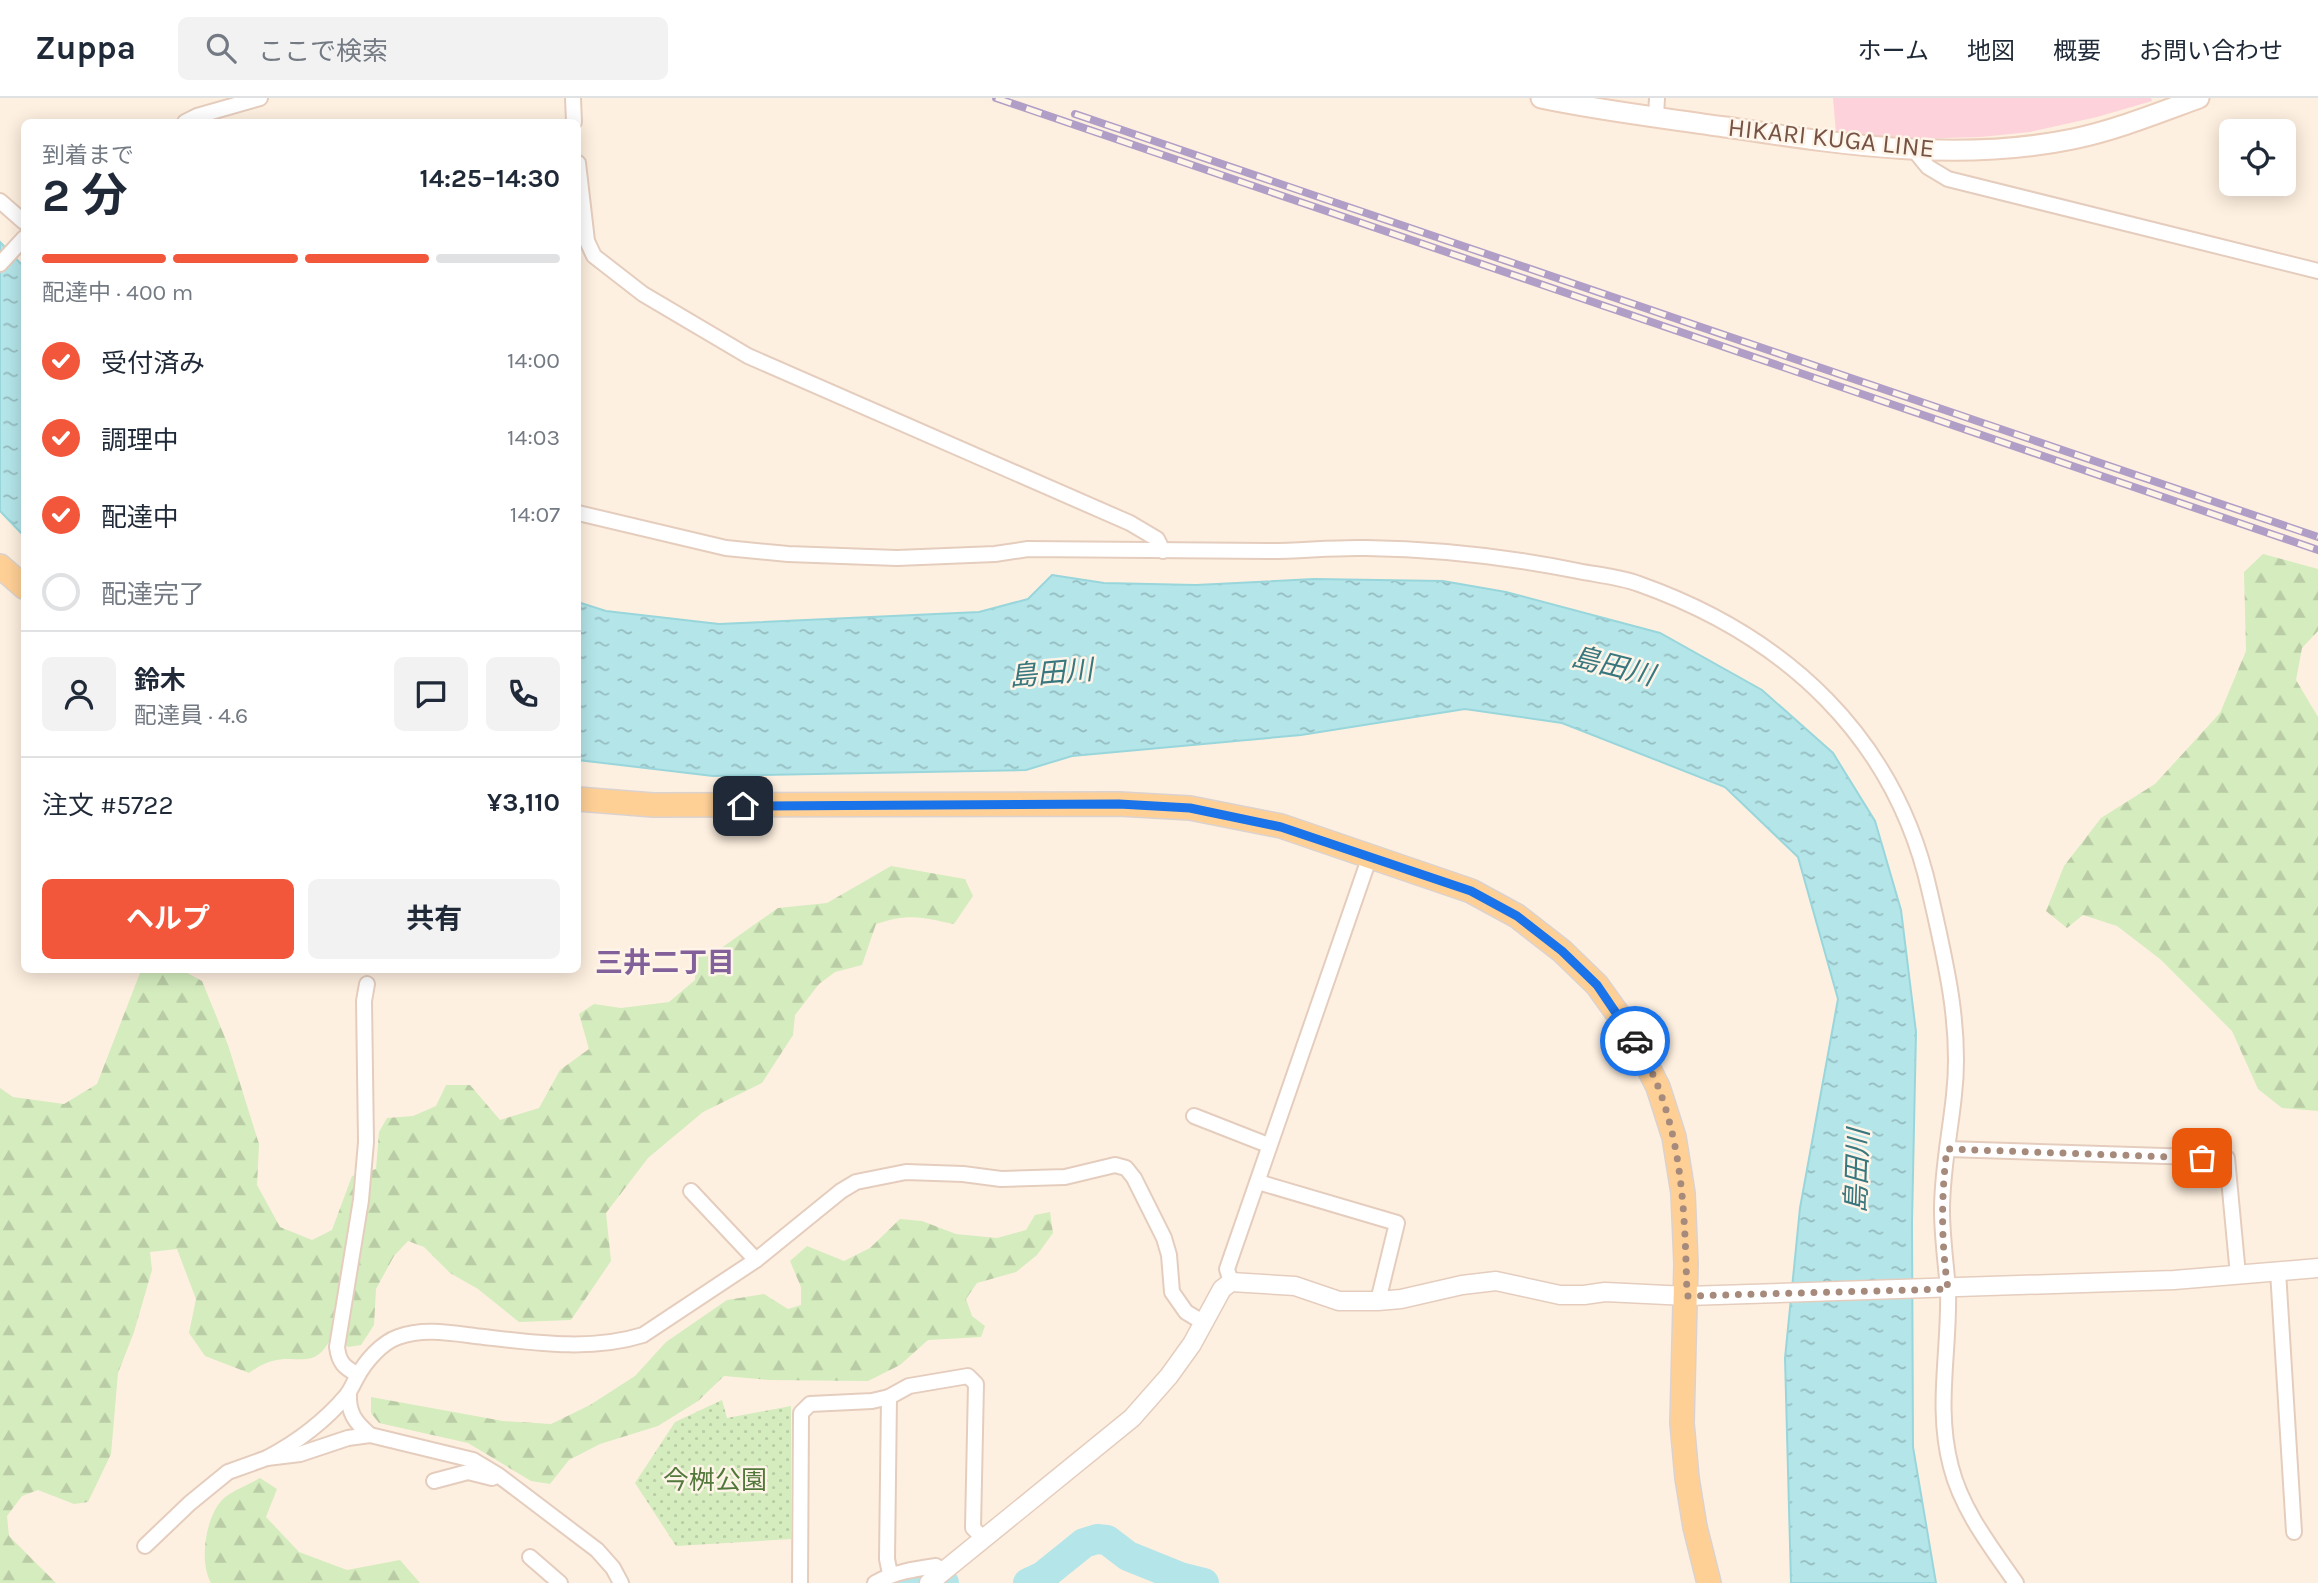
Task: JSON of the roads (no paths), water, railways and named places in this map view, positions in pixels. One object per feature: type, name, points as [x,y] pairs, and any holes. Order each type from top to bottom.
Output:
[{"type":"main road","name":"HIKARI KUGA LINE","points":[[1541,98],[1656,107],[1874,148],[1914,150],[2011,147],[2073,139],[2199,98]]},
{"type":"main road","points":[[0,566],[21,584]]},
{"type":"main road","points":[[581,799],[653,805],[1119,804],[1190,808],[1281,827],[1370,856],[1471,891],[1517,916],[1562,951],[1597,985],[1630,1031],[1658,1087],[1674,1137],[1695,1296],[1683,1342],[1682,1423],[1695,1527],[1709,1583]]},
{"type":"street","points":[[191,119],[260,98]]},
{"type":"street","points":[[573,98],[574,119]]},
{"type":"street","points":[[1914,150],[1928,167],[1948,179],[2318,271]]},
{"type":"street","points":[[581,192],[586,241],[594,256],[643,293],[748,356],[1130,523],[1157,539],[1163,551]]},
{"type":"street","points":[[0,201],[21,219]]},
{"type":"street","points":[[0,264],[21,242]]},
{"type":"street","points":[[581,514],[726,548],[788,554],[897,558],[995,554],[1028,549],[1295,551],[1365,547],[1515,558],[1634,582],[1694,606],[1755,641],[1804,677],[1843,715],[1874,756],[1904,813],[1924,868],[1943,952],[1954,1017],[1957,1057],[1942,1207],[1944,1266],[1939,1289],[1944,1428],[1951,1469],[1966,1507],[2016,1583]]},
{"type":"street","points":[[1231,1282],[1227,1269],[1370,856]]},
{"type":"street","points":[[358,1375],[344,1367],[339,1360],[337,1347],[361,1200],[366,1142],[366,984]]},
{"type":"street","points":[[1194,1116],[1268,1145]]},
{"type":"street","points":[[1947,1149],[2227,1158],[2238,1275]]},
{"type":"street","points":[[145,1546],[190,1503],[228,1472],[267,1458],[297,1441],[349,1393],[358,1375],[374,1354],[397,1337],[434,1331],[580,1345],[622,1342],[643,1335],[756,1260],[841,1191],[856,1182],[876,1177],[906,1172],[963,1174],[1001,1179],[1065,1177],[1115,1165],[1126,1168],[1134,1178],[1164,1238],[1169,1255],[1172,1292],[1186,1312],[1203,1323]]},
{"type":"street","points":[[1258,1182],[1397,1223],[1378,1301]]},
{"type":"street","points":[[691,1191],[756,1260]]},
{"type":"street","points":[[929,1583],[1132,1418],[1169,1376],[1192,1344],[1223,1289],[1231,1282],[1295,1286],[1339,1301],[1378,1301],[1496,1281],[1560,1295],[1605,1292],[1695,1296],[2174,1280],[2318,1268]]},
{"type":"street","points":[[2278,1271],[2294,1532]]},
{"type":"street","points":[[800,1583],[801,1413],[810,1404],[872,1401],[889,1397],[909,1386],[968,1376],[976,1384],[973,1528],[983,1538]]},
{"type":"street","points":[[349,1393],[348,1409],[356,1423],[370,1435]]},
{"type":"street","points":[[889,1397],[887,1559],[890,1574]]},
{"type":"street","points":[[267,1458],[300,1454],[348,1438],[370,1435],[473,1460],[498,1475],[597,1550],[613,1568],[621,1583]]},
{"type":"street","points":[[434,1482],[468,1472],[492,1478],[498,1475]]},
{"type":"street","points":[[530,1557],[560,1583]]},
{"type":"street","points":[[875,1583],[890,1574],[936,1566],[942,1570]]},
{"type":"water","points":[[0,242],[21,264],[21,533],[0,511]]},
{"type":"water","name":"島田川","points":[[1052,575],[1104,583],[1196,585],[1314,579],[1443,581],[1506,592],[1660,633],[1762,690],[1833,753],[1875,821],[1901,910],[1916,1032],[1912,1222],[1913,1447],[1936,1583],[1791,1583],[1785,1358],[1800,1208],[1838,999],[1798,857],[1725,787],[1562,723],[1465,709],[1301,735],[1072,756],[1026,770],[713,776],[581,760],[581,603],[606,611],[719,624],[979,612],[1028,599]]},
{"type":"waterway","points":[[1028,1583],[1043,1576],[1084,1543],[1097,1539],[1107,1540],[1128,1556],[1180,1577],[1204,1583]]},
{"type":"waterway","points":[[1056,1583],[1058,1563]]},
{"type":"waterway","points":[[908,1583],[944,1583]]},
{"type":"railway","points":[[996,98],[2318,550]]},
{"type":"railway","points":[[1075,114],[2318,537]]},
{"type":"district","name":"三井二丁目","points":[[665,962]]},
{"type":"park label","name":"今桝公園","points":[[715,1480]]}]
